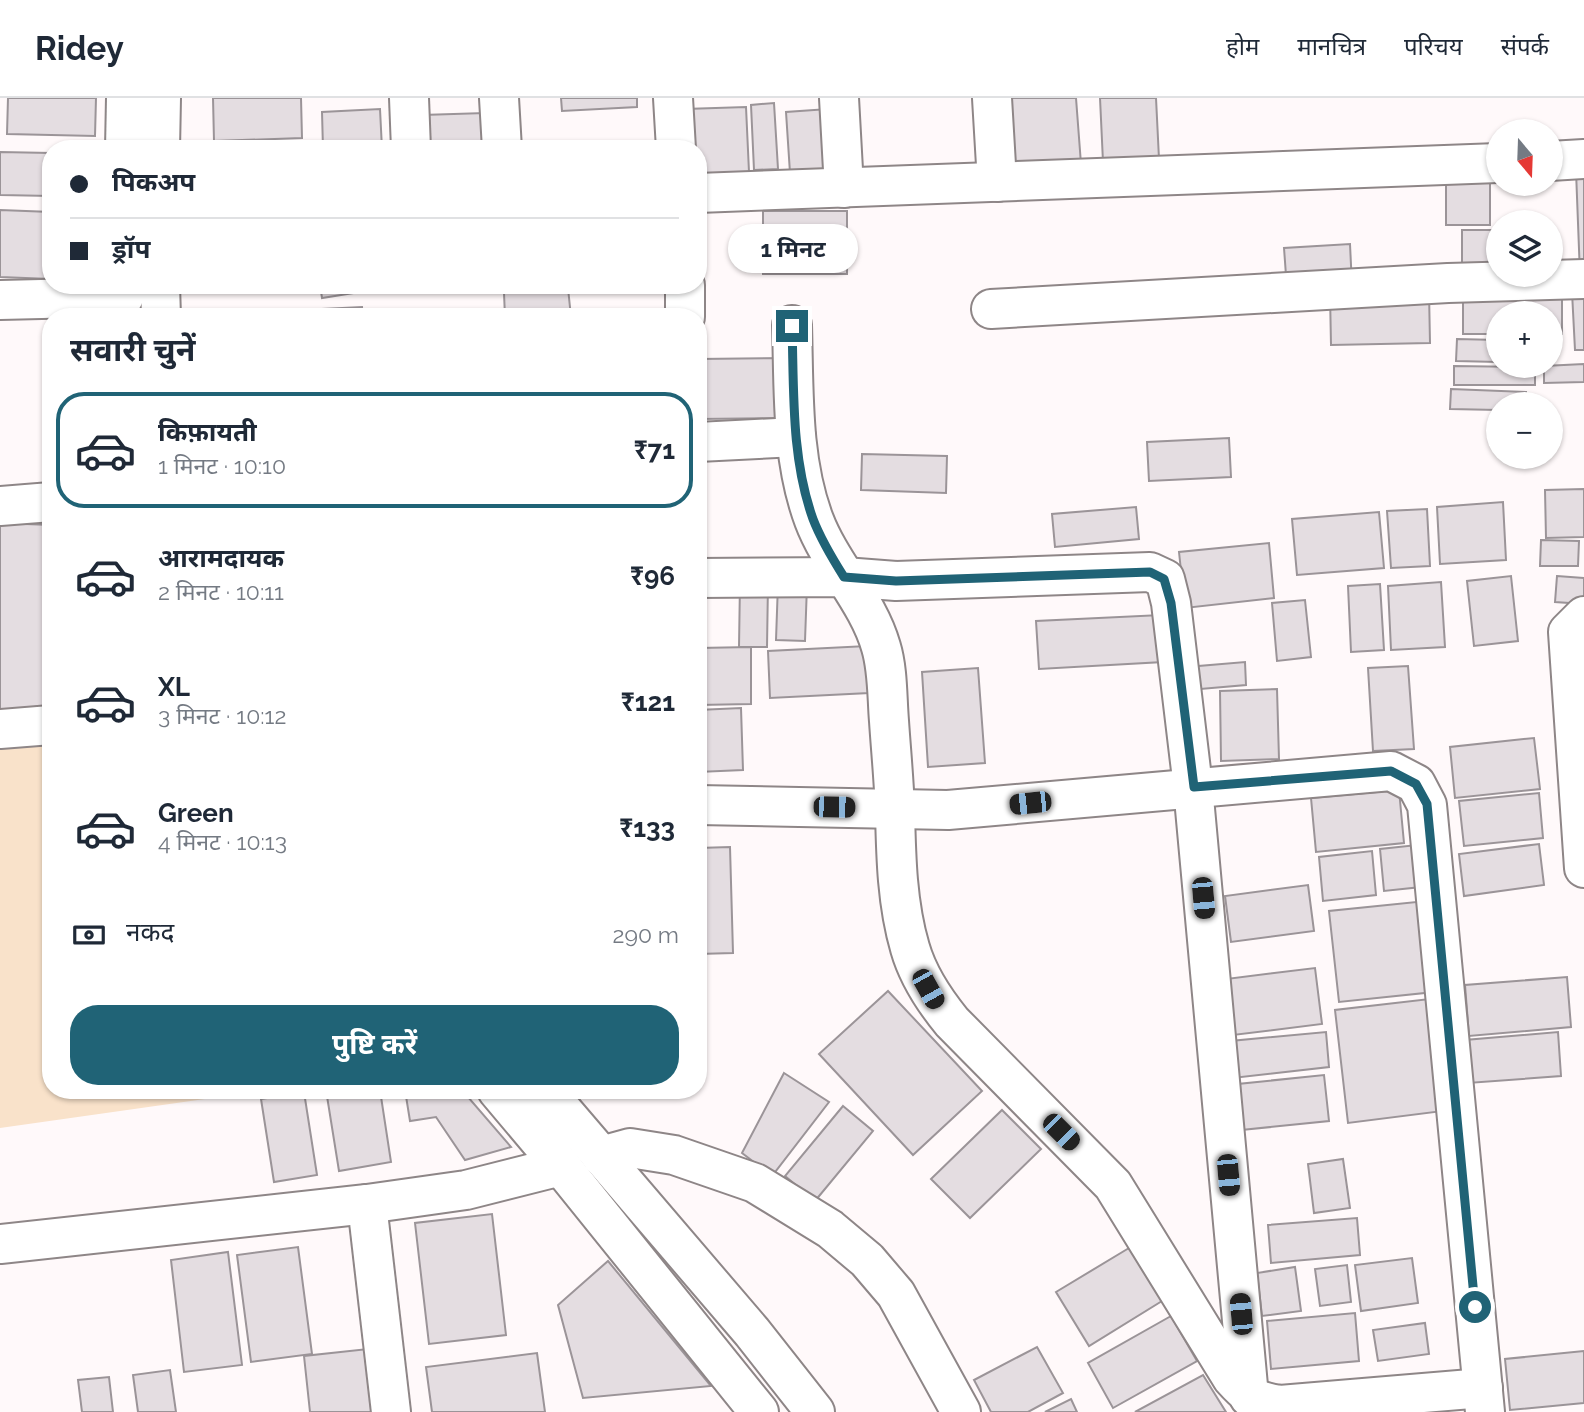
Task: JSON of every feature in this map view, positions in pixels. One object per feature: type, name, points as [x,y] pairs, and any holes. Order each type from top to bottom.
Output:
[{"type":"street","points":[[125,98],[125,140]]},
{"type":"street","points":[[160,140],[161,98]]},
{"type":"street","points":[[410,98],[411,140]]},
{"type":"street","points":[[499,98],[501,140]]},
{"type":"street","points":[[673,98],[675,140]]},
{"type":"street","points":[[839,98],[844,188]]},
{"type":"street","points":[[992,98],[997,182]]},
{"type":"street","points":[[1563,160],[1584,159]]},
{"type":"street","points":[[707,194],[1486,163]]},
{"type":"street","points":[[991,309],[1434,284],[1584,279]]},
{"type":"street","points":[[0,300],[124,300]]},
{"type":"street","points":[[707,805],[895,809],[948,810],[1391,771],[1416,784],[1427,804],[1484,1400],[1280,1405],[1263,1403],[1249,1397],[1232,1377],[1113,1185],[952,1022],[935,1001],[910,948],[896,866],[895,809],[882,648],[871,621],[827,550],[813,519],[796,437],[792,326]]},
{"type":"street","points":[[707,442],[796,437]]},
{"type":"street","points":[[0,506],[42,503]]},
{"type":"street","points":[[707,578],[844,577],[896,581],[1150,572],[1164,579],[1171,603],[1194,787],[1249,1397]]},
{"type":"street","points":[[1584,616],[1568,632],[1584,868]]},
{"type":"street","points":[[0,729],[42,726]]},
{"type":"street","points":[[505,1099],[759,1412]]},
{"type":"street","points":[[553,1099],[752,1332],[815,1412]]},
{"type":"street","points":[[601,1156],[630,1148],[674,1155],[755,1183],[830,1229],[867,1260],[896,1294],[961,1412]]},
{"type":"street","points":[[0,1244],[367,1204],[466,1190],[561,1166]]},
{"type":"street","points":[[367,1204],[391,1412]]},
{"type":"shaded area","points":[[42,727],[42,1099],[205,1099],[0,1128],[0,731]]},
{"type":"building","points":[[8,98],[96,98],[95,136],[7,134]]},
{"type":"building","points":[[213,98],[301,98],[302,138],[214,140]]},
{"type":"building","points":[[561,98],[637,98],[637,107],[562,111]]},
{"type":"building","points":[[1002,98],[1076,98],[1081,164],[1008,170]]},
{"type":"building","points":[[1100,98],[1156,98],[1159,159],[1103,162]]},
{"type":"building","points":[[774,103],[778,169],[754,170],[751,105]]},
{"type":"building","points":[[746,107],[749,172],[707,174],[707,140],[687,140],[685,109]]},
{"type":"building","points":[[380,109],[382,140],[323,140],[322,112]]},
{"type":"building","points":[[828,109],[833,170],[790,173],[786,112]]},
{"type":"building","points":[[485,113],[486,140],[422,140],[422,115]]},
{"type":"building","points":[[0,152],[42,153],[42,196],[0,195]]},
{"type":"building","points":[[1584,170],[1584,275],[1580,275],[1576,171]]},
{"type":"building","points":[[1446,181],[1486,181],[1490,210],[1486,210],[1486,225],[1446,225]]},
{"type":"building","points":[[0,210],[42,212],[42,279],[0,277]]},
{"type":"building","points":[[763,211],[847,211],[847,274],[763,274]]},
{"type":"building","points":[[1462,230],[1486,230],[1486,275],[1462,275]]},
{"type":"building","points":[[1350,244],[1352,286],[1287,289],[1284,248]]},
{"type":"building","points":[[1463,286],[1562,287],[1562,301],[1486,301],[1486,334],[1463,334]]},
{"type":"building","points":[[1584,291],[1584,350],[1575,350],[1572,292]]},
{"type":"building","points":[[1429,292],[1430,343],[1331,345],[1330,294]]},
{"type":"building","points":[[321,294],[347,294],[322,298]]},
{"type":"building","points":[[504,294],[569,294],[570,308],[505,308]]},
{"type":"building","points":[[1457,339],[1486,340],[1486,362],[1456,361]]},
{"type":"building","points":[[789,358],[789,418],[707,419],[707,359]]},
{"type":"building","points":[[1584,364],[1584,382],[1544,383],[1544,378],[1563,378],[1563,365]]},
{"type":"building","points":[[1454,366],[1486,366],[1486,378],[1535,378],[1535,385],[1454,385]]},
{"type":"building","points":[[1451,389],[1526,392],[1486,392],[1486,410],[1450,409]]},
{"type":"building","points":[[1229,438],[1231,477],[1149,481],[1147,442]]},
{"type":"building","points":[[862,454],[947,456],[946,493],[861,490]]},
{"type":"building","points":[[1584,489],[1584,537],[1546,538],[1545,490]]},
{"type":"building","points":[[1503,502],[1506,560],[1440,564],[1437,507]]},
{"type":"building","points":[[1136,507],[1139,539],[1055,547],[1052,514]]},
{"type":"building","points":[[1427,509],[1430,566],[1391,568],[1387,511]]},
{"type":"building","points":[[1379,512],[1384,568],[1297,575],[1292,519]]},
{"type":"building","points":[[0,523],[42,525],[42,706],[0,711]]},
{"type":"building","points":[[1541,540],[1579,541],[1578,566],[1540,566]]},
{"type":"building","points":[[1269,543],[1274,598],[1185,608],[1179,552]]},
{"type":"building","points":[[1511,576],[1518,641],[1474,646],[1467,581]]},
{"type":"building","points":[[1557,576],[1584,578],[1584,604],[1555,602]]},
{"type":"building","points":[[740,582],[768,583],[767,647],[739,647]]},
{"type":"building","points":[[1441,582],[1445,647],[1391,650],[1388,586]]},
{"type":"building","points":[[778,583],[807,585],[805,641],[776,640]]},
{"type":"building","points":[[1380,584],[1384,650],[1351,652],[1348,586]]},
{"type":"building","points":[[1305,600],[1311,657],[1277,661],[1272,603]]},
{"type":"building","points":[[1161,615],[1163,662],[1039,669],[1036,621]]},
{"type":"building","points":[[867,646],[869,693],[770,698],[768,651]]},
{"type":"building","points":[[751,647],[751,704],[707,705],[707,648]]},
{"type":"building","points":[[1245,662],[1246,685],[1189,690],[1187,667]]},
{"type":"building","points":[[1408,666],[1414,749],[1373,751],[1368,668]]},
{"type":"building","points":[[978,668],[985,763],[928,767],[922,672]]},
{"type":"building","points":[[1277,689],[1279,759],[1221,761],[1220,691]]},
{"type":"building","points":[[741,708],[743,770],[707,772],[707,710]]},
{"type":"building","points":[[1534,738],[1540,789],[1455,798],[1450,747]]},
{"type":"building","points":[[1399,790],[1404,843],[1316,852],[1311,798]]},
{"type":"building","points":[[1539,793],[1543,838],[1464,846],[1459,801]]},
{"type":"building","points":[[1539,844],[1544,885],[1464,896],[1459,854]]},
{"type":"building","points":[[1417,845],[1421,887],[1384,891],[1380,849]]},
{"type":"building","points":[[730,847],[733,953],[707,954],[707,848]]},
{"type":"building","points":[[1372,851],[1376,895],[1323,901],[1319,857]]},
{"type":"building","points":[[1308,885],[1314,931],[1231,942],[1225,896]]},
{"type":"building","points":[[1426,901],[1434,992],[1339,1002],[1329,911]]},
{"type":"building","points":[[1315,968],[1322,1024],[1225,1036],[1218,980]]},
{"type":"building","points":[[1567,977],[1571,1027],[1469,1036],[1465,985]]},
{"type":"building","points":[[888,991],[982,1091],[913,1155],[819,1054]]},
{"type":"building","points":[[1438,998],[1451,1110],[1348,1123],[1335,1010]]},
{"type":"building","points":[[1326,1032],[1329,1067],[1224,1079],[1220,1042]]},
{"type":"building","points":[[1558,1032],[1561,1076],[1468,1083],[1465,1040]]},
{"type":"building","points":[[784,1073],[829,1102],[772,1176],[742,1153]]},
{"type":"building","points":[[1324,1075],[1329,1121],[1232,1131],[1228,1085]]},
{"type":"building","points":[[261,1099],[305,1099],[317,1175],[274,1182]]},
{"type":"building","points":[[327,1099],[381,1099],[391,1162],[339,1171]]},
{"type":"building","points":[[406,1099],[470,1099],[511,1147],[465,1160],[436,1117],[410,1121]]},
{"type":"building","points":[[843,1106],[873,1131],[815,1201],[785,1176]]},
{"type":"building","points":[[1002,1110],[1041,1149],[970,1218],[931,1179]]},
{"type":"building","points":[[1343,1159],[1350,1208],[1314,1213],[1308,1164]]},
{"type":"building","points":[[492,1214],[506,1335],[429,1344],[415,1223]]},
{"type":"building","points":[[1357,1218],[1360,1255],[1271,1263],[1268,1225]]},
{"type":"building","points":[[298,1247],[312,1354],[251,1362],[237,1255]]},
{"type":"building","points":[[1129,1248],[1162,1301],[1089,1346],[1056,1292]]},
{"type":"building","points":[[228,1252],[242,1365],[184,1372],[171,1260]]},
{"type":"building","points":[[1412,1258],[1418,1303],[1361,1311],[1355,1265]]},
{"type":"building","points":[[608,1261],[711,1386],[583,1398],[558,1305]]},
{"type":"building","points":[[1347,1265],[1351,1302],[1320,1306],[1315,1269]]},
{"type":"building","points":[[1295,1267],[1301,1311],[1262,1316],[1257,1273]]},
{"type":"building","points":[[1355,1313],[1359,1361],[1271,1369],[1267,1321]]},
{"type":"building","points":[[1171,1316],[1197,1361],[1113,1408],[1088,1363]]},
{"type":"building","points":[[1425,1323],[1429,1354],[1378,1361],[1373,1330]]},
{"type":"building","points":[[1037,1347],[1063,1393],[1028,1412],[991,1412],[974,1380]]},
{"type":"building","points":[[377,1348],[383,1412],[310,1412],[304,1356]]},
{"type":"building","points":[[1584,1351],[1584,1403],[1510,1410],[1505,1359]]},
{"type":"building","points":[[537,1353],[545,1412],[432,1412],[426,1367]]},
{"type":"building","points":[[170,1370],[176,1412],[138,1412],[133,1375]]},
{"type":"building","points":[[1203,1375],[1226,1412],[1135,1412]]},
{"type":"building","points":[[109,1377],[113,1412],[82,1412],[78,1380]]},
{"type":"building","points":[[1071,1399],[1077,1412],[1045,1412]]},
{"type":"route","points":[[792,326],[796,437],[804,485],[813,519],[827,550],[844,577],[896,581],[1150,572],[1164,579],[1171,603],[1194,787],[1391,771],[1416,784],[1427,804],[1475,1307]]}]
